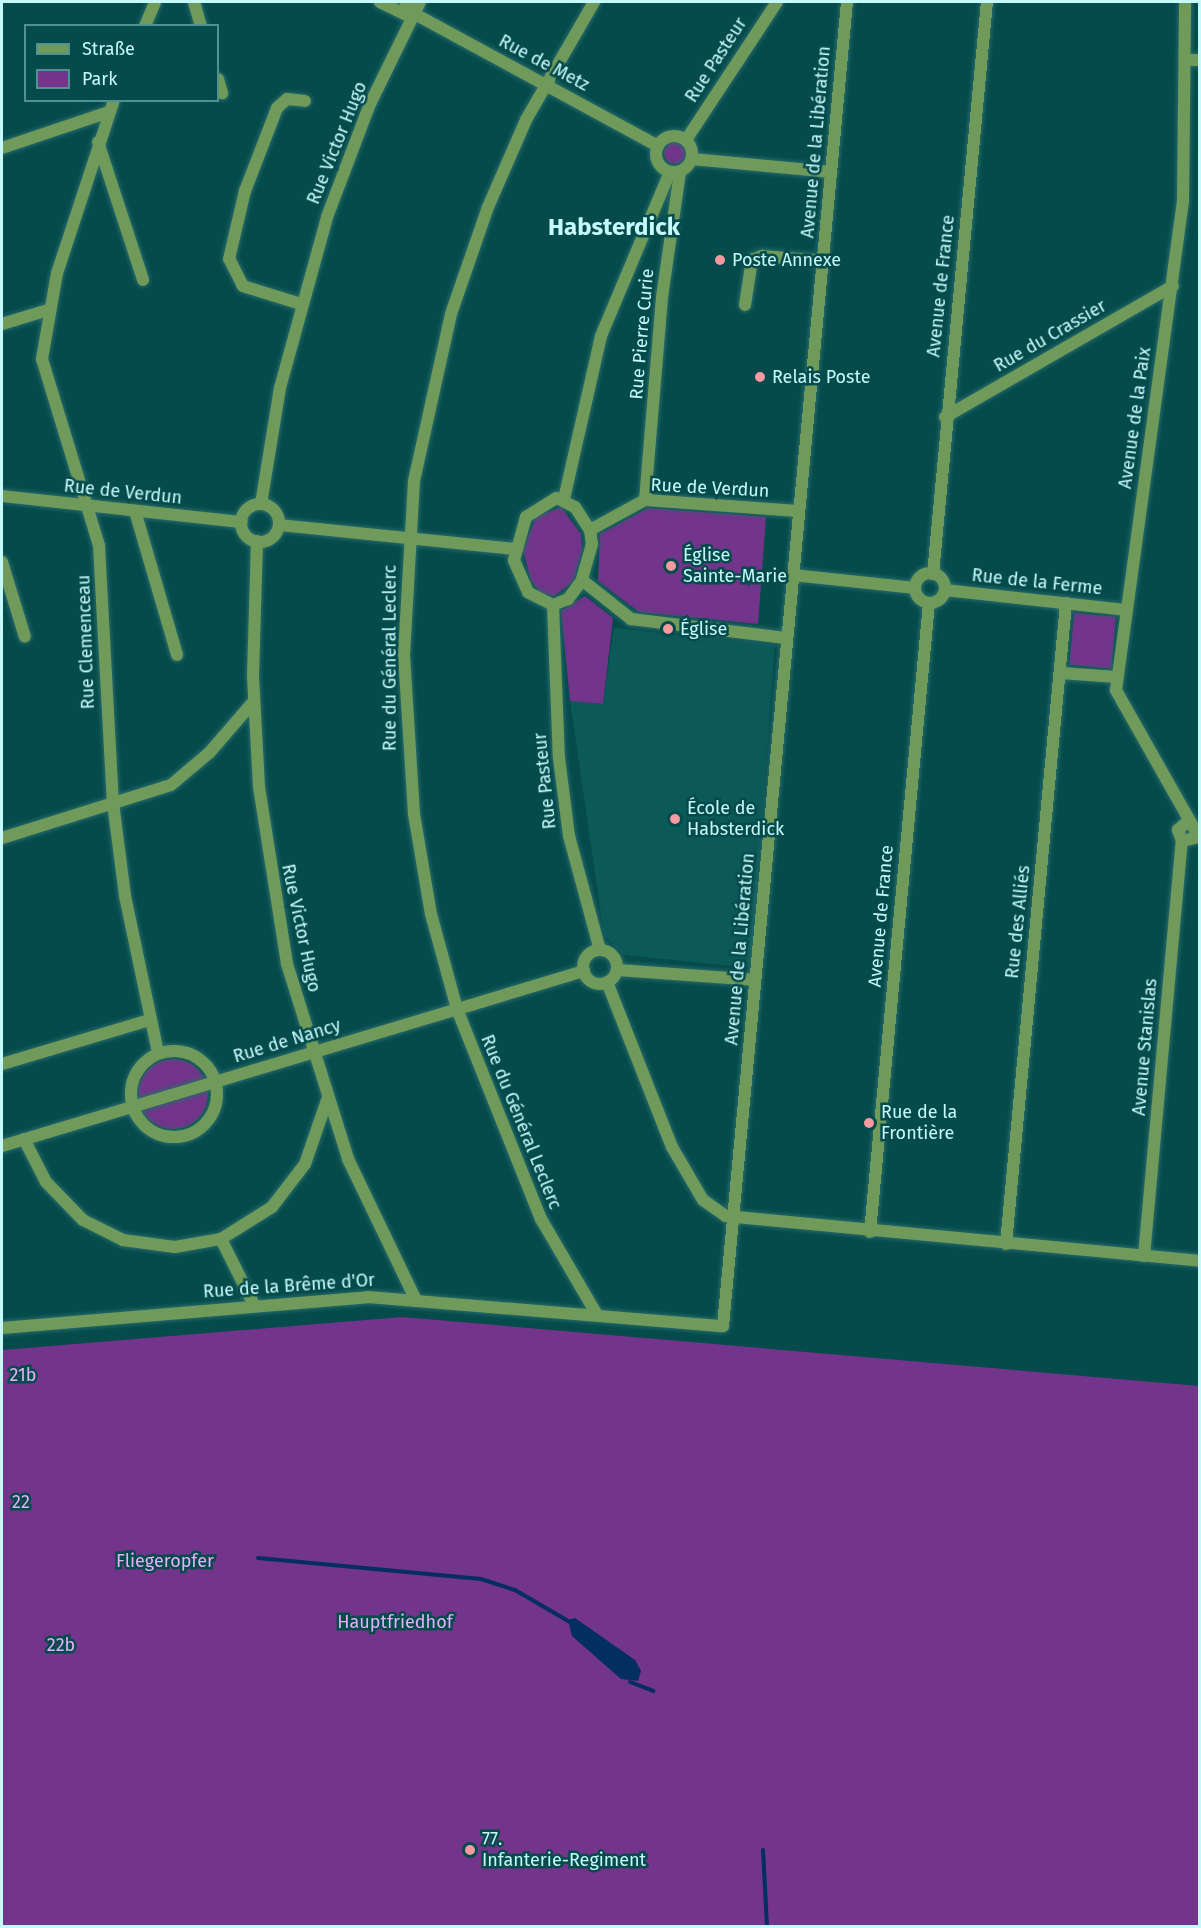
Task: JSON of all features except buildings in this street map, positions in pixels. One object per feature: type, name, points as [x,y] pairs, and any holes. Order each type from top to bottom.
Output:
[{"type":"street","points":[[146,24],[155,2]]},
{"type":"street","points":[[194,2],[200,24]]},
{"type":"street","name":"Rue de Metz","points":[[380,2],[405,14],[417,7]]},
{"type":"street","name":"Rue de Metz","points":[[405,2],[417,7],[544,86],[658,146]]},
{"type":"street","name":"Rue du Général Leclerc","points":[[594,2],[544,86],[488,207],[451,314],[424,430],[409,538],[408,764],[431,914],[457,1009],[536,1209],[596,1313]]},
{"type":"street","name":"Rue Pasteur","points":[[686,141],[777,2]]},
{"type":"street","name":"Avenue de la Libération","points":[[723,1326],[847,2]]},
{"type":"street","name":"Avenue de France","points":[[933,574],[945,417],[987,2]]},
{"type":"street","name":"Avenue de la Paix","points":[[1182,841],[1199,838],[1121,702],[1117,677],[1184,201],[1185,2]]},
{"type":"street","name":"Rue Victor Hugo","points":[[261,504],[301,304],[341,175],[417,7]]},
{"type":"street","points":[[1186,60],[1200,60]]},
{"type":"street","points":[[219,82],[222,93]]},
{"type":"street","points":[[301,304],[243,286],[229,259],[245,191],[277,108],[287,99],[305,101]]},
{"type":"street","points":[[2,148],[111,106]]},
{"type":"street","name":"Rue Clemenceau","points":[[111,106],[48,310],[42,340],[45,379],[84,506],[99,546],[105,586],[113,803],[150,1020],[158,1053]]},
{"type":"street","points":[[675,172],[657,162],[658,146],[671,136],[686,141],[692,159]]},
{"type":"street","points":[[98,142],[143,280]]},
{"type":"street","points":[[564,499],[601,336],[675,172],[692,159],[831,172]]},
{"type":"street","name":"Rue Pierre Curie","points":[[645,500],[675,172]]},
{"type":"street","points":[[745,305],[752,260],[762,256],[824,261]]},
{"type":"street","name":"Rue du Crassier","points":[[945,417],[1173,286]]},
{"type":"street","points":[[2,324],[48,310]]},
{"type":"street","name":"Rue de Verdun","points":[[2,496],[242,522]]},
{"type":"street","points":[[564,499],[590,530],[590,559],[582,580],[568,599],[553,605],[528,592],[514,549],[520,526],[533,509],[564,499]]},
{"type":"street","name":"Rue de Verdun","points":[[590,530],[645,500],[799,511]]},
{"type":"street","points":[[261,504],[272,508],[279,525],[271,538],[257,541],[244,532],[242,522],[246,511],[261,504]]},
{"type":"street","points":[[135,511],[177,655]]},
{"type":"street","points":[[279,525],[514,549]]},
{"type":"street","name":"Rue Victor Hugo","points":[[257,541],[254,701],[275,903],[312,1052],[327,1100],[364,1199],[417,1300]]},
{"type":"street","points":[[2,562],[25,637]]},
{"type":"street","points":[[793,575],[915,588],[929,603],[945,590],[933,574],[923,575],[915,588]]},
{"type":"street","points":[[582,580],[632,619],[786,638]]},
{"type":"street","name":"Rue de la Ferme","points":[[945,590],[1125,610]]},
{"type":"street","name":"Avenue de France","points":[[870,1232],[929,603]]},
{"type":"street","name":"Rue des Alliés","points":[[1006,1244],[1066,603]]},
{"type":"street","name":"Rue Pasteur","points":[[553,605],[558,746],[568,836],[600,950]]},
{"type":"street","points":[[1060,673],[1117,677]]},
{"type":"street","points":[[2,838],[113,803],[150,794],[189,772],[254,701]]},
{"type":"street","points":[[1182,841],[1178,830],[1189,820]]},
{"type":"street","name":"Avenue Stanislas","points":[[1144,1256],[1182,841]]},
{"type":"street","points":[[607,982],[590,981],[584,971],[587,957],[600,950],[613,956],[617,970]]},
{"type":"street","points":[[617,970],[755,980]]},
{"type":"street","points":[[607,982],[617,970]]},
{"type":"street","name":"Rue de Nancy","points":[[2,1146],[584,971]]},
{"type":"street","points":[[607,982],[672,1147],[703,1200],[734,1218],[1200,1261]]},
{"type":"street","points":[[2,1064],[150,1020]]},
{"type":"street","points":[[158,1053],[193,1054],[216,1082],[208,1120],[185,1136],[172,1137],[147,1128],[132,1106],[135,1075],[158,1053]]},
{"type":"street","points":[[24,1139],[56,1194],[104,1232],[149,1246],[221,1239],[254,1221],[290,1187],[304,1164],[327,1100]]},
{"type":"street","points":[[221,1239],[254,1305]]},
{"type":"street","name":"Rue de la Brême d'Or","points":[[2,1328],[368,1297],[596,1313],[723,1326]]},
{"type":"shaded area","name":"École de Habsterdick","points":[[614,628],[775,645],[751,968],[624,955],[604,935],[570,701],[603,704]]},
{"type":"shaded area","points":[[575,1618],[635,1660],[641,1671],[638,1681],[621,1679],[572,1636],[568,1620]]},
{"type":"green space","points":[[675,142],[683,145],[686,153],[683,161],[675,164],[667,161],[664,153],[667,145]]},
{"type":"green space","points":[[561,507],[581,534],[582,550],[573,582],[554,596],[541,593],[531,581],[523,550],[536,517]]},
{"type":"green space","points":[[648,508],[766,517],[758,624],[639,612],[598,581],[600,534]]},
{"type":"green space","points":[[585,596],[613,618],[603,704],[570,701],[561,611]]},
{"type":"green space","points":[[1074,613],[1116,617],[1111,668],[1069,665]]},
{"type":"green space","points":[[180,1059],[193,1065],[202,1074],[206,1080],[208,1094],[206,1108],[198,1119],[187,1127],[166,1129],[148,1119],[140,1108],[138,1087],[148,1069],[159,1061]]},
{"type":"green space","name":"Hauptfriedhof","points":[[402,1317],[1199,1386],[1199,1926],[2,1926],[2,1350]]},
{"type":"waterway","points":[[258,1558],[481,1579],[515,1590],[570,1622]]},
{"type":"waterway","points":[[630,1682],[653,1691]]},
{"type":"waterway","points":[[763,1850],[767,1926]]},
{"type":"place","name":"Poste Annexe","points":[[720,260]]},
{"type":"place","name":"Relais Poste","points":[[760,377]]},
{"type":"place","name":"Église Sainte-Marie","points":[[671,566]]},
{"type":"place","name":"Église","points":[[668,629]]},
{"type":"place","name":"École de Habsterdick","points":[[675,819]]},
{"type":"place","name":"Rue de la Frontière","points":[[869,1123]]},
{"type":"place","name":"77. Infanterie-Regiment","points":[[470,1850]]},
{"type":"district","name":"Habsterdick","points":[[614,228]]},
{"type":"park label","name":"21b","points":[[23,1375]]},
{"type":"park label","name":"22","points":[[21,1502]]},
{"type":"park label","name":"Fliegeropfer","points":[[165,1561]]},
{"type":"park label","name":"22b","points":[[61,1645]]}]
